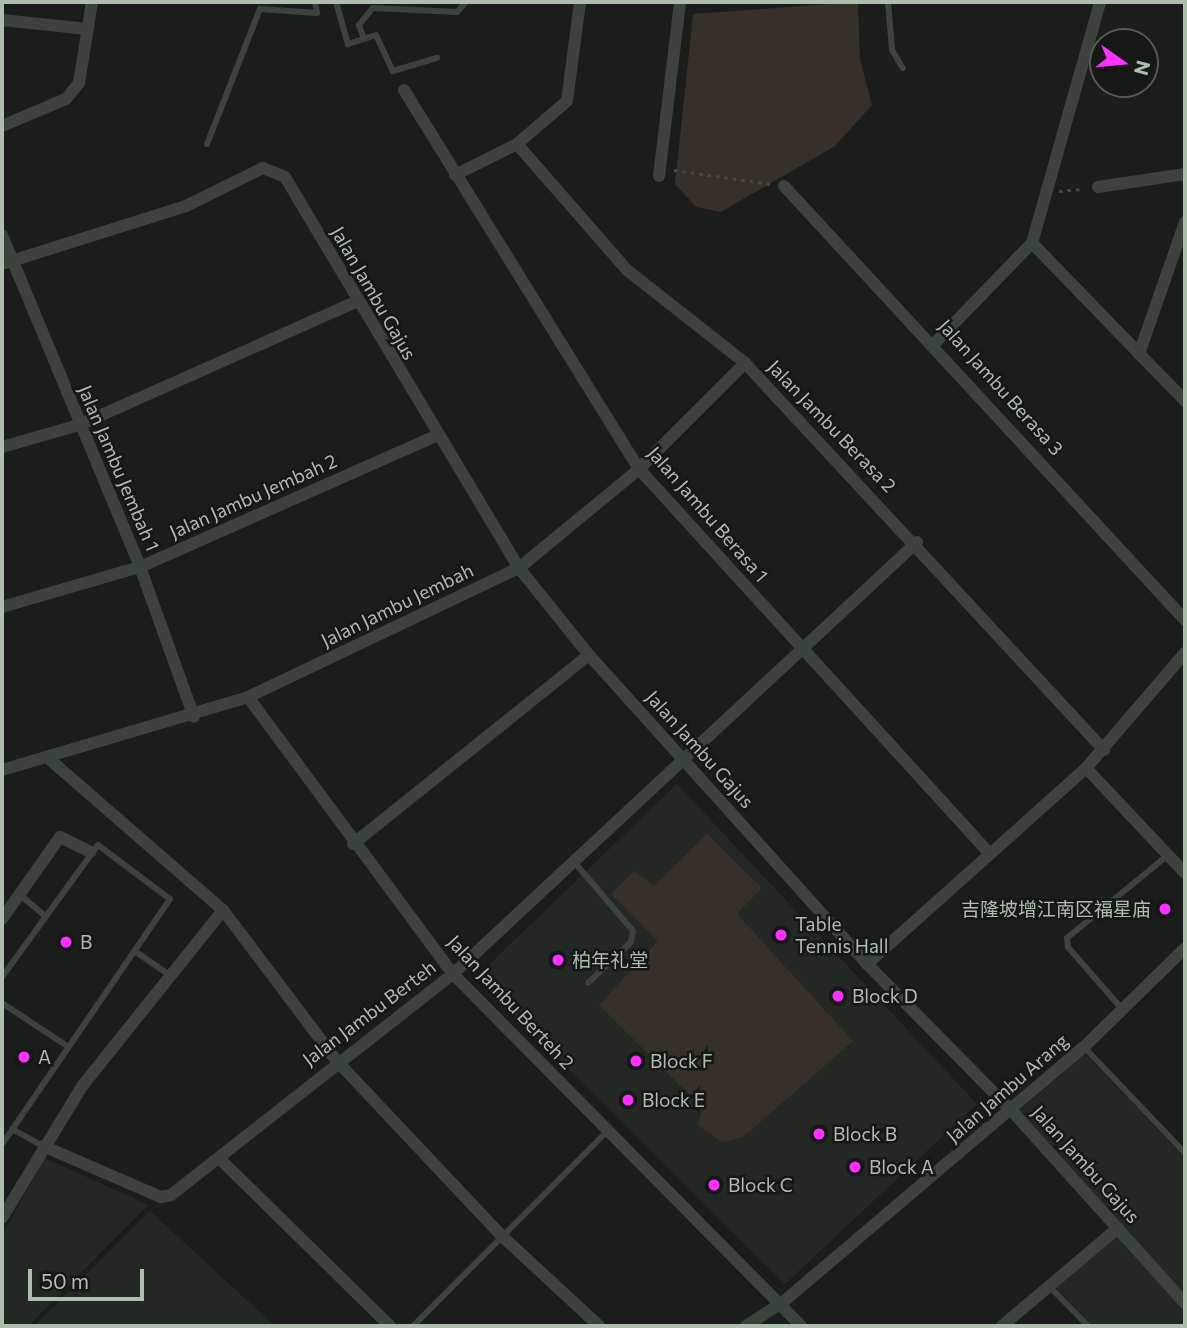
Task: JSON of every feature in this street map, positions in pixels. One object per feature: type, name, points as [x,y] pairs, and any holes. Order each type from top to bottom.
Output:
[{"type":"street","points":[[2,126],[66,99],[79,83],[92,2]]},
{"type":"street","points":[[454,176],[517,144],[567,101],[580,2]]},
{"type":"street","points":[[660,172],[680,2]]},
{"type":"street","points":[[935,343],[1032,243],[1100,2]]},
{"type":"street","points":[[2,20],[88,29]]},
{"type":"street","name":"Jalan Jambu Berasa 1","points":[[404,90],[454,176],[639,469],[990,854]]},
{"type":"street","name":"Jalan Jambu Berasa 2","points":[[517,144],[627,270],[745,363],[917,542],[1104,750]]},
{"type":"street","name":"Jalan Jambu Gajus","points":[[7,262],[186,206],[263,168],[285,177],[355,302],[519,568],[589,655],[866,964],[1011,1110],[1185,1303]]},
{"type":"street","points":[[1098,187],[1185,174]]},
{"type":"street","name":"Jalan Jambu Berasa 3","points":[[784,186],[935,343],[1185,620]]},
{"type":"street","points":[[1139,354],[1185,222]]},
{"type":"street","name":"Jalan Jambu Jembah 1","points":[[2,235],[7,262],[140,567],[194,718]]},
{"type":"street","points":[[1032,243],[1185,401]]},
{"type":"street","points":[[2,447],[79,425],[355,302]]},
{"type":"street","name":"Jalan Jambu Jembah","points":[[2,770],[194,718],[248,697],[519,568],[639,469],[745,363]]},
{"type":"street","name":"Jalan Jambu Jembah 2","points":[[2,607],[140,567],[436,436]]},
{"type":"street","name":"Jalan Jambu Berteh","points":[[43,1146],[161,1197],[220,1159],[336,1060],[453,974],[686,761],[917,542]]},
{"type":"street","points":[[866,964],[1086,768],[1185,653]]},
{"type":"street","points":[[353,844],[589,655]]},
{"type":"street","name":"Jalan Jambu Berteh 2","points":[[248,697],[353,844],[453,974],[783,1302],[801,1326]]},
{"type":"street","points":[[48,758],[223,910],[336,1060],[503,1237],[599,1326]]},
{"type":"street","points":[[1086,768],[1185,873]]},
{"type":"street","points":[[2,919],[60,837],[91,852]]},
{"type":"street","points":[[2,1218],[43,1146],[83,1084],[223,910]]},
{"type":"street","name":"Jalan Jambu Arang","points":[[746,1326],[783,1302],[1011,1110],[1084,1047],[1185,948]]},
{"type":"street","points":[[220,1159],[390,1326]]},
{"type":"street","points":[[1002,1326],[1118,1228]]},
{"type":"lane","points":[[207,144],[260,9],[317,13],[315,2]]},
{"type":"lane","points":[[336,2],[348,44],[376,35],[393,71],[437,58]]},
{"type":"lane","points":[[364,39],[359,25],[373,8],[457,12],[466,2]]},
{"type":"lane","points":[[888,2],[892,50],[903,68]]},
{"type":"lane","points":[[2,977],[91,852],[100,846],[170,899],[2,1144]]},
{"type":"lane","points":[[1122,1009],[1068,947],[1067,937],[1167,856]]},
{"type":"lane","points":[[575,863],[633,931],[631,942],[588,983]]},
{"type":"lane","points":[[19,894],[45,916]]},
{"type":"lane","points":[[135,952],[171,976]]},
{"type":"lane","points":[[2,1003],[68,1046]]},
{"type":"lane","points":[[1084,1047],[1185,1153]]},
{"type":"lane","points":[[12,1129],[43,1146]]},
{"type":"lane","points":[[413,1326],[608,1130]]},
{"type":"lane","points":[[1049,1286],[1088,1326]]},
{"type":"path","points":[[660,172],[784,186]]},
{"type":"path","points":[[1046,192],[1098,187]]},
{"type":"shaded area","points":[[858,2],[860,59],[872,105],[835,146],[721,212],[696,207],[675,184],[693,14]]},
{"type":"shaded area","points":[[677,784],[977,1104],[785,1284],[476,977]]},
{"type":"shaded area","points":[[707,834],[762,888],[737,914],[853,1041],[743,1137],[722,1142],[697,1125],[703,1108],[599,1005],[658,941],[611,894],[634,871],[654,886]]},
{"type":"shaded area","points":[[1085,1054],[1185,1158],[1185,1326],[1092,1326],[1056,1288],[1124,1227],[1019,1111]]},
{"type":"shaded area","points":[[45,1158],[148,1205],[28,1326],[2,1326],[2,1235]]},
{"type":"shaded area","points":[[150,1211],[275,1326],[34,1326]]},
{"type":"place","name":"吉隆坡增江南区福星庙","points":[[1165,909]]},
{"type":"place","name":"Table Tennis Hall","points":[[781,935]]},
{"type":"place","name":"B","points":[[66,942]]},
{"type":"place","name":"柏年礼堂","points":[[558,960]]},
{"type":"place","name":"Block D","points":[[838,996]]},
{"type":"place","name":"A","points":[[24,1057]]},
{"type":"place","name":"Block F","points":[[636,1061]]},
{"type":"place","name":"Block E","points":[[628,1100]]},
{"type":"place","name":"Block B","points":[[819,1134]]},
{"type":"place","name":"Block A","points":[[855,1167]]},
{"type":"place","name":"Block C","points":[[714,1185]]}]
